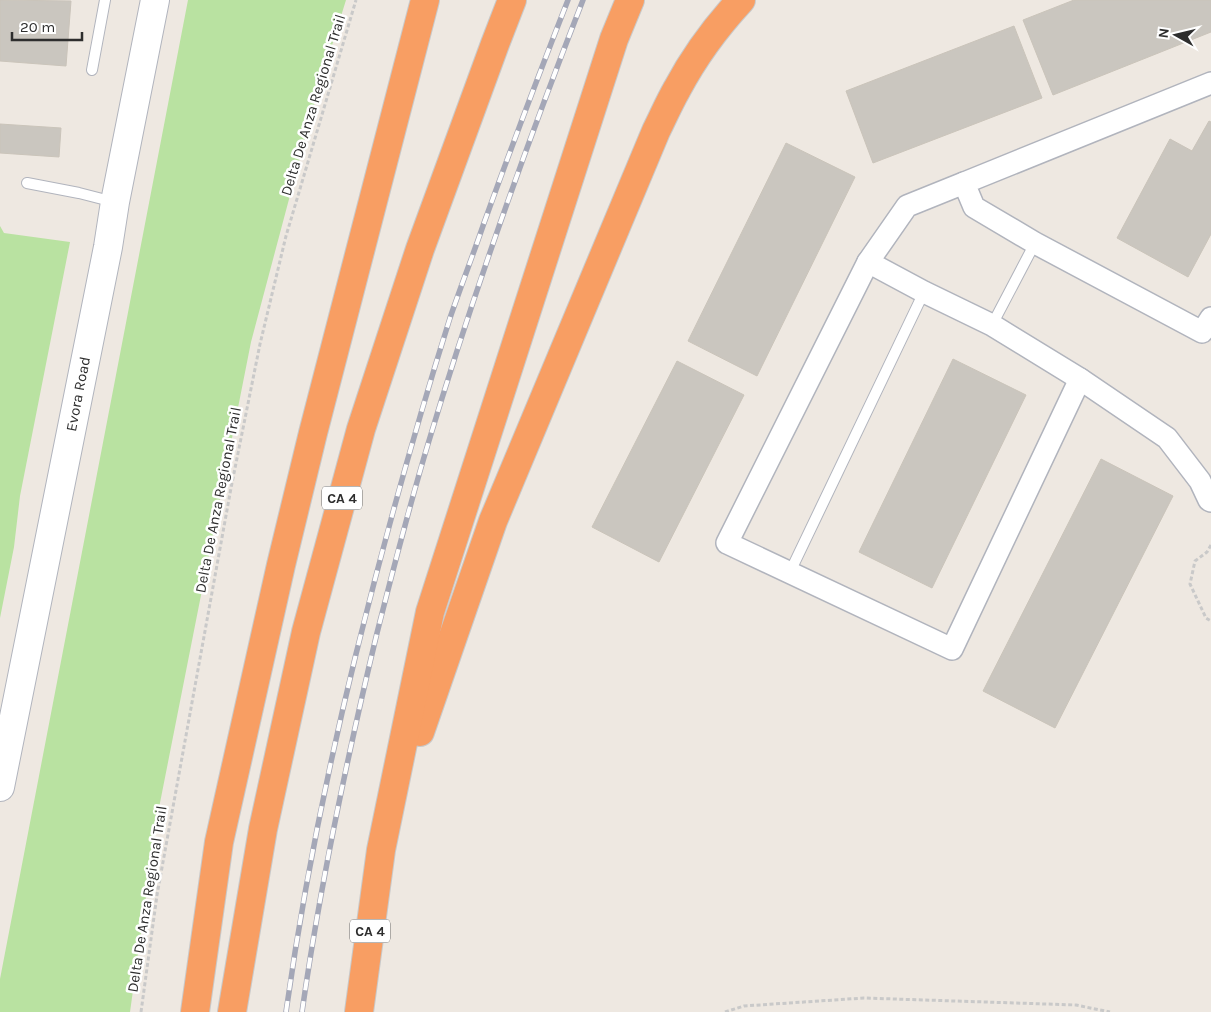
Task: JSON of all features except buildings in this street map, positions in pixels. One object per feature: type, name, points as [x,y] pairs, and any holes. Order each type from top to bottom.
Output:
[{"type":"highway","points":[[195,1012],[219,842],[281,565],[313,433],[426,0]]},
{"type":"highway","name":"CA 4","points":[[232,1012],[264,829],[306,632],[361,428],[420,249],[512,0]]},
{"type":"highway","name":"CA 4","points":[[359,1012],[381,850],[430,612],[611,48],[630,0]]},
{"type":"highway","points":[[381,850],[493,521],[652,140],[677,88],[701,48],[741,0]]},
{"type":"street","name":"Evora Road","points":[[0,787],[108,247],[115,202],[155,0]]},
{"type":"street","points":[[1080,379],[952,649],[727,543],[868,262],[907,206],[1211,83]]},
{"type":"street","points":[[964,183],[974,207],[1035,243],[1202,332],[1211,318]]},
{"type":"street","points":[[868,262],[992,325],[1080,379],[1167,438],[1200,480],[1211,501]]},
{"type":"lane","points":[[92,70],[105,0]]},
{"type":"lane","points":[[27,183],[115,202]]},
{"type":"lane","points":[[992,325],[1035,243]]},
{"type":"lane","points":[[790,572],[924,292]]},
{"type":"path","name":"Delta De Anza Regional Trail","points":[[141,1012],[157,895],[229,498],[260,344],[286,236],[356,0]]},
{"type":"path","points":[[1211,545],[1195,561],[1190,584],[1206,618],[1211,621]]},
{"type":"path","points":[[725,1012],[744,1006],[864,998],[1076,1004],[1110,1012]]},
{"type":"green space","points":[[188,0],[346,0],[317,94],[251,342],[157,818],[130,1012],[0,1012],[0,979]]},
{"type":"green space","points":[[0,226],[4,233],[70,242],[20,496],[14,547],[0,618]]},
{"type":"railway","points":[[286,1012],[316,832],[335,743],[400,485],[450,318],[568,0]]},
{"type":"railway","points":[[302,1012],[317,917],[355,727],[414,491],[445,388],[482,276],[541,110],[583,0]]}]
